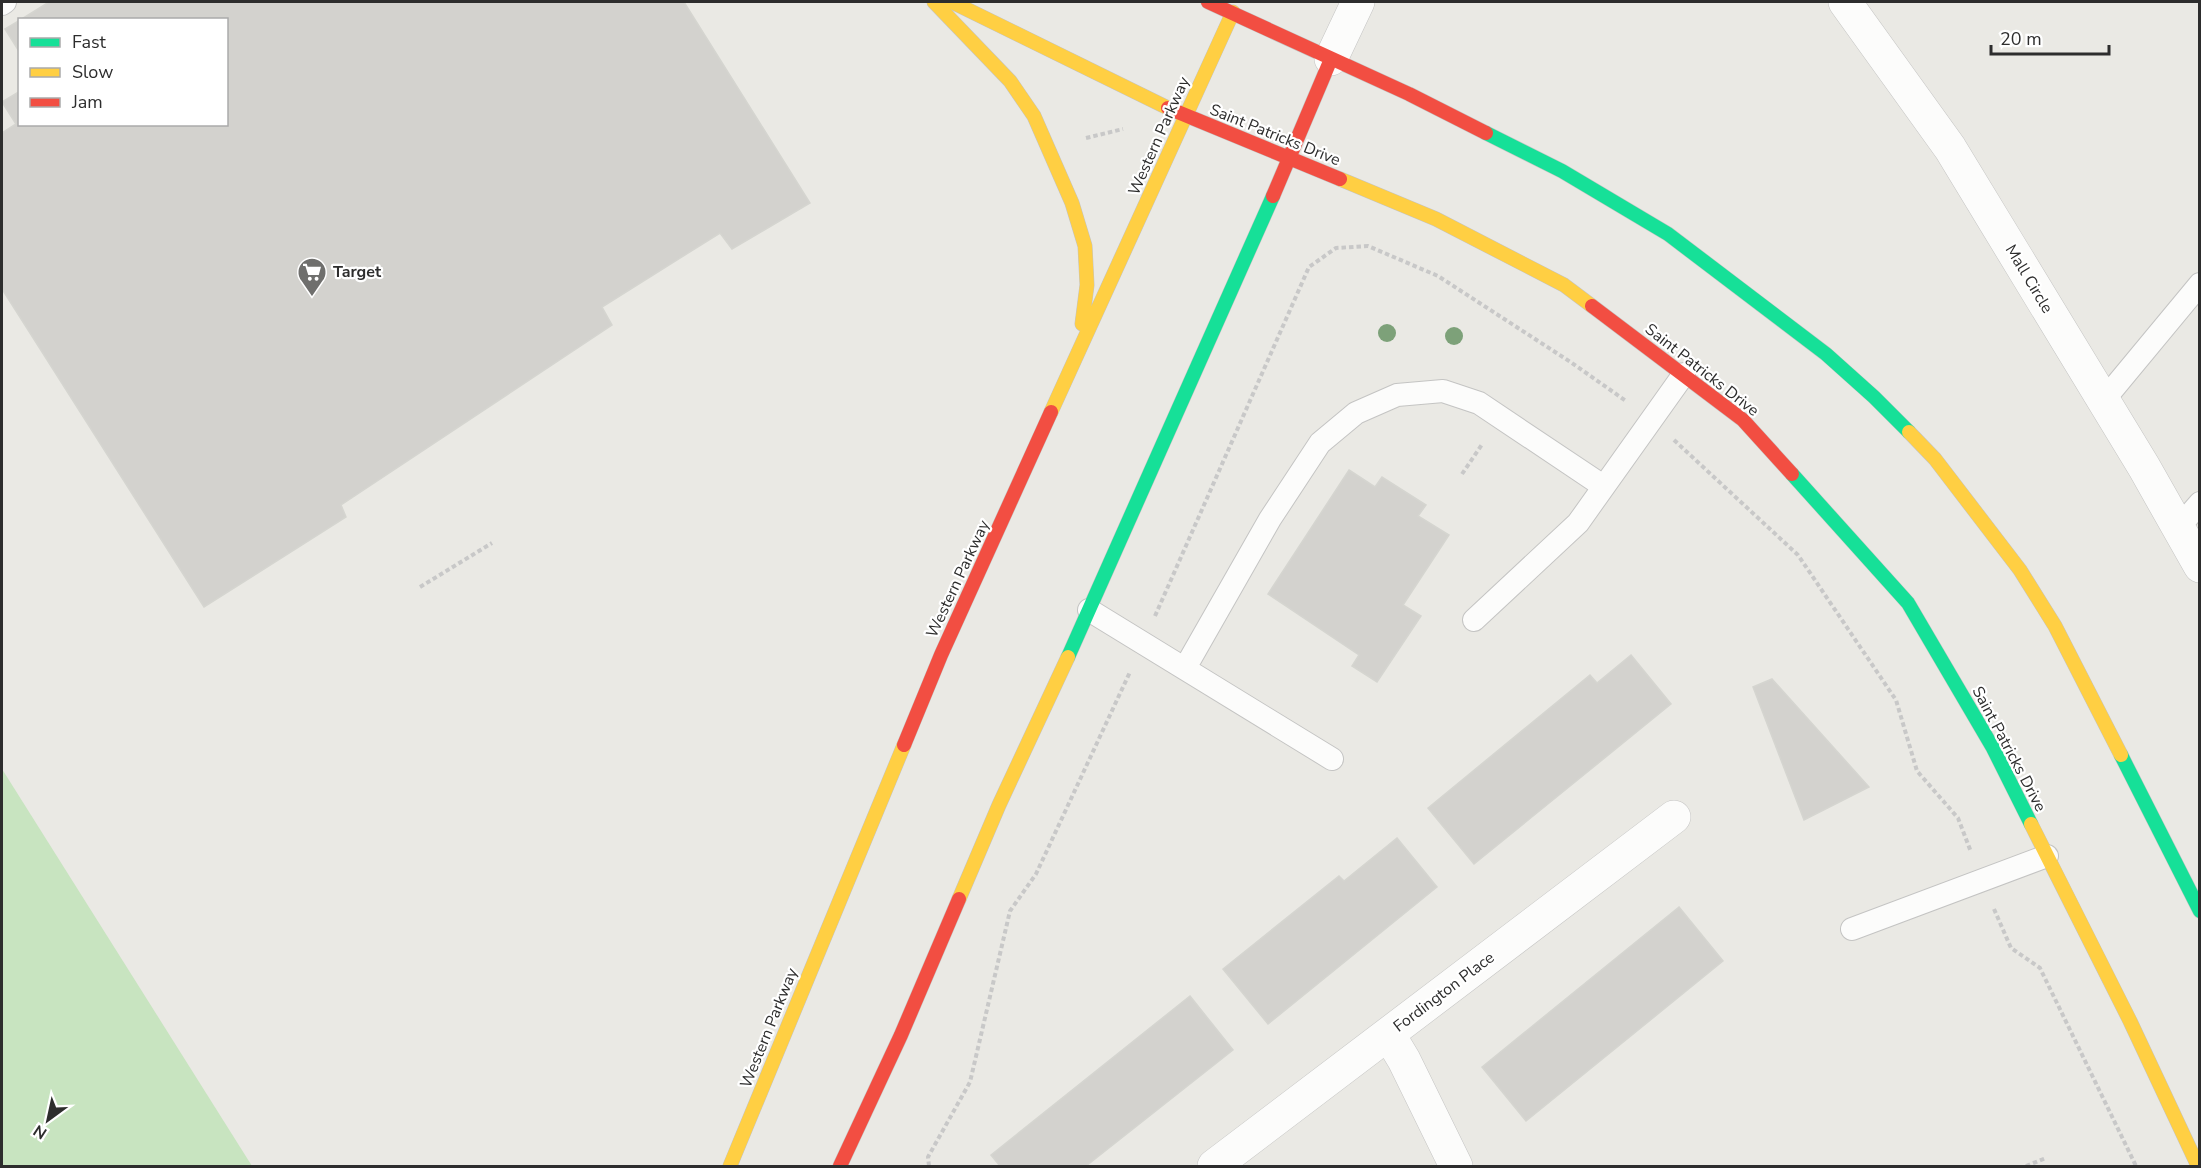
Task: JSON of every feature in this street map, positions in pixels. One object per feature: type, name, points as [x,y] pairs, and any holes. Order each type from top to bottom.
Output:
[{"type":"main road","points":[[934,2],[1010,81],[1034,116],[1072,203],[1085,246],[1087,285],[1078,354]]},
{"type":"main road","name":"Saint Patricks Drive","points":[[952,2],[1187,116],[1436,219],[1564,285],[1743,420],[1908,603],[1993,748],[2130,1021],[2198,1167]]},
{"type":"main road","points":[[1226,5],[1331,59],[1409,94],[1562,171],[1668,234],[1826,354],[1874,397],[1935,459],[2020,570],[2055,626],[2199,912]]},
{"type":"main road","name":"Western Parkway","points":[[730,1167],[941,655],[1187,116],[1226,5]]},
{"type":"main road","points":[[840,1167],[902,1035],[999,805],[1089,610],[1290,159],[1331,59]]},
{"type":"street","points":[[1331,59],[1358,2]]},
{"type":"street","name":"Mall Circle","points":[[1845,2],[1950,148],[2103,401],[2189,515],[2199,566]]},
{"type":"street","name":"Fordington Place","points":[[1214,1167],[1674,817]]},
{"type":"street","points":[[1389,1035],[1404,1060],[1456,1167]]},
{"type":"lane","points":[[2103,401],[2199,284]]},
{"type":"lane","points":[[1474,620],[1578,523],[1684,375]]},
{"type":"lane","points":[[1185,668],[1270,519],[1320,443],[1356,412],[1397,395],[1443,392],[1479,403],[1603,486]]},
{"type":"lane","points":[[1089,610],[1332,759]]},
{"type":"lane","points":[[1852,929],[2047,856]]},
{"type":"path","points":[[1086,138],[1124,129]]},
{"type":"path","points":[[929,1167],[928,1157],[970,1082],[1010,911],[1036,874],[1143,643],[1309,267],[1336,248],[1368,246],[1438,276],[1572,363],[1652,420],[1798,555],[1896,700],[1917,771],[1958,818],[1981,880],[2011,948],[2040,968],[2136,1167]]},
{"type":"path","points":[[420,587],[492,543]]},
{"type":"path","points":[[2026,1167],[2046,1158]]},
{"type":"green space","points":[[2,769],[252,1166],[2,1166]]},
{"type":"building","name":"Target","points":[[49,2],[684,2],[810,203],[732,249],[720,233],[602,307],[612,325],[341,505],[346,517],[204,607],[2,289],[2,133],[16,124],[2,102],[18,92],[18,126],[228,126],[228,18],[23,18]]},
{"type":"building","points":[[18,21],[18,50],[5,29]]},
{"type":"building","points":[[1349,470],[1375,487],[1382,477],[1426,505],[1418,516],[1449,535],[1403,605],[1421,616],[1377,682],[1352,666],[1359,655],[1268,594]]},
{"type":"building","points":[[1631,655],[1671,704],[1474,864],[1428,808],[1590,675],[1597,683]]},
{"type":"building","points":[[1772,679],[1869,787],[1804,820],[1753,687]]},
{"type":"building","points":[[1397,838],[1437,887],[1268,1024],[1223,969],[1339,876],[1344,881]]},
{"type":"building","points":[[1679,907],[1723,961],[1526,1121],[1482,1067]]},
{"type":"building","points":[[1190,996],[1233,1050],[1086,1166],[1000,1166],[991,1155]]},
{"type":"traffic: fast","points":[[1486,133],[1562,171],[1668,234],[1826,354],[1909,432]]},
{"type":"traffic: fast","points":[[1068,657],[1273,196]]},
{"type":"traffic: fast","points":[[1792,474],[1908,603],[1993,748],[2031,824]]},
{"type":"traffic: fast","points":[[2121,755],[2200,911]]},
{"type":"traffic: slow","points":[[934,2],[1010,81],[1034,116],[1072,203],[1085,246],[1087,285],[1082,324]]},
{"type":"traffic: slow","points":[[952,2],[1168,108]]},
{"type":"traffic: slow","points":[[1051,412],[1233,12]]},
{"type":"traffic: slow","points":[[1340,179],[1436,219],[1564,285],[1592,306]]},
{"type":"traffic: slow","points":[[1909,432],[1935,459],[2020,570],[2055,626],[2121,755]]},
{"type":"traffic: slow","points":[[959,899],[999,805],[1068,657]]},
{"type":"traffic: slow","points":[[730,1166],[904,745]]},
{"type":"traffic: slow","points":[[2031,824],[2130,1021],[2198,1166]]},
{"type":"traffic: jam","points":[[1208,2],[1409,94],[1486,133]]},
{"type":"traffic: jam","points":[[1273,196],[1331,59]]},
{"type":"traffic: jam","points":[[1168,108],[1340,179]]},
{"type":"traffic: jam","points":[[1592,306],[1743,420],[1792,474]]},
{"type":"traffic: jam","points":[[904,745],[941,655],[1051,412]]},
{"type":"traffic: jam","points":[[840,1166],[901,1035],[959,899]]},
{"type":"place","name":"Target","points":[[312,298]]}]
